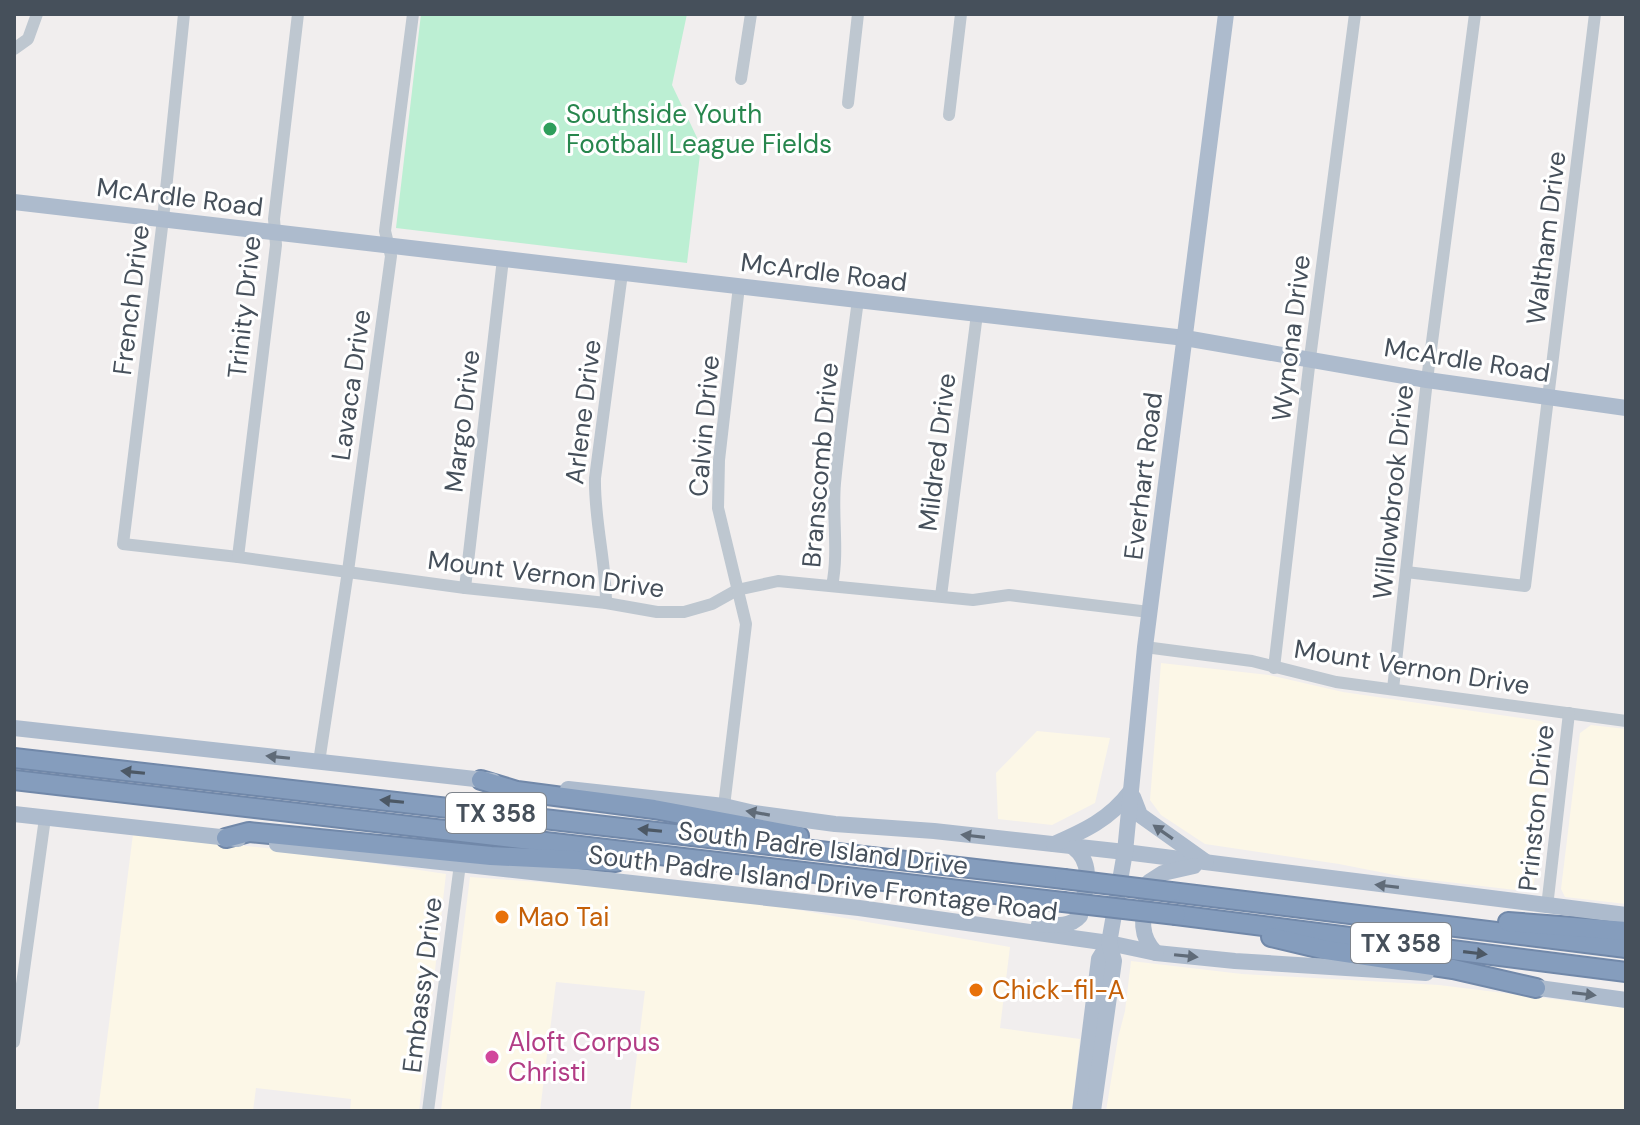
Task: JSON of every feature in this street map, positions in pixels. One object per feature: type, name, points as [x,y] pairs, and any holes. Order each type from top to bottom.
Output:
[{"type":"highway","name":"South Padre Island Drive","points":[[14,758],[978,867],[1626,948]]},
{"type":"highway","name":"South Padre Island Drive","points":[[14,780],[1179,915],[1626,972]]},
{"type":"highway","points":[[481,780],[517,791],[654,809],[807,837],[937,852],[978,867]]},
{"type":"highway","points":[[226,838],[249,832],[552,859],[639,862],[666,856]]},
{"type":"highway","points":[[1266,904],[1626,931]]},
{"type":"highway","points":[[1179,915],[1326,950],[1453,969],[1536,988]]},
{"type":"main road","name":"Everhart Road","points":[[1080,1111],[1099,959],[1109,943],[1125,852],[1149,612],[1226,14]]},
{"type":"main road","name":"McArdle Road","points":[[14,202],[1185,338],[1427,380],[1626,408]]},
{"type":"main road","points":[[14,728],[724,806],[835,824],[934,831],[1125,852],[1626,915]]},
{"type":"main road","points":[[1051,845],[1104,819],[1119,807],[1130,791]]},
{"type":"main road","points":[[1130,791],[1140,815],[1208,862]]},
{"type":"main road","name":"South Padre Island Drive Frontage Road","points":[[14,814],[945,919],[1156,953],[1416,972],[1626,1000]]},
{"type":"main road","points":[[945,919],[1056,925],[1075,922],[1080,916],[1088,870],[1084,858],[1074,848]]},
{"type":"main road","points":[[1156,953],[1146,944],[1143,929],[1149,882],[1163,873],[1208,862]]},
{"type":"main road","name":"Everhart Road","points":[[1093,1111],[1114,961],[1109,943]]},
{"type":"street","points":[[14,49],[28,39],[37,14]]},
{"type":"street","name":"French Drive","points":[[123,544],[163,219],[184,14]]},
{"type":"street","name":"Trinity Drive","points":[[238,557],[276,245],[274,219],[298,14]]},
{"type":"street","name":"Lavaca Drive","points":[[319,762],[391,256],[385,231],[413,14]]},
{"type":"street","points":[[741,79],[751,14]]},
{"type":"street","points":[[848,103],[858,14]]},
{"type":"street","points":[[949,115],[961,14]]},
{"type":"street","name":"Wynona Drive","points":[[1274,668],[1355,14]]},
{"type":"street","name":"Willowbrook Drive","points":[[1393,689],[1427,380],[1475,14]]},
{"type":"street","name":"Waltham Drive","points":[[1406,572],[1525,586],[1595,14]]},
{"type":"street","name":"Margo Drive","points":[[465,588],[503,259]]},
{"type":"street","name":"Arlene Drive","points":[[606,603],[606,573],[594,505],[595,478],[622,273]]},
{"type":"street","name":"Calvin Drive","points":[[724,806],[746,624],[718,508],[719,460],[739,286]]},
{"type":"street","name":"Branscomb Drive","points":[[832,586],[837,560],[833,512],[858,300]]},
{"type":"street","name":"Mildred Drive","points":[[941,596],[977,314]]},
{"type":"street","name":"Mount Vernon Drive","points":[[123,544],[606,603],[657,612],[684,612],[712,604],[737,590],[778,581],[973,600],[1009,595],[1149,612]]},
{"type":"street","name":"Mount Vernon Drive","points":[[1145,647],[1252,661],[1336,682],[1626,721]]},
{"type":"street","name":"Prinston Drive","points":[[1547,907],[1569,713]]},
{"type":"street","points":[[14,1042],[45,818]]},
{"type":"street","name":"Embassy Drive","points":[[428,1111],[460,864]]},
{"type":"shaded area","points":[[1161,663],[1269,675],[1343,692],[1541,721],[1552,727],[1533,892],[1405,877],[1205,844],[1161,815],[1150,800]]},
{"type":"shaded area","points":[[1591,725],[1626,729],[1626,904],[1565,897],[1561,889],[1580,733]]},
{"type":"shaded area","points":[[1037,731],[1110,738],[1095,803],[1052,825],[998,819],[996,773]]},
{"type":"shaded area","points":[[133,834],[285,850],[446,874],[419,1111],[350,1111],[351,1099],[256,1088],[253,1111],[98,1111]]},
{"type":"shaded area","points":[[470,877],[658,891],[776,906],[1010,947],[1000,1028],[1080,1039],[1072,1111],[630,1111],[645,991],[556,982],[540,1111],[441,1110]]},
{"type":"shaded area","points":[[1131,961],[1242,974],[1439,985],[1626,1008],[1626,1111],[1106,1111]]},
{"type":"green space","name":"Southside Youth Football League Fields","points":[[421,14],[687,14],[672,85],[701,146],[687,263],[396,228]]},
{"type":"place","name":"Southside Youth Football League Fields","points":[[550,129]]},
{"type":"place","name":"Mao Tai","points":[[502,917]]},
{"type":"place","name":"Chick-fil-A","points":[[976,990]]},
{"type":"place","name":"Aloft Corpus Christi","points":[[492,1057]]}]
